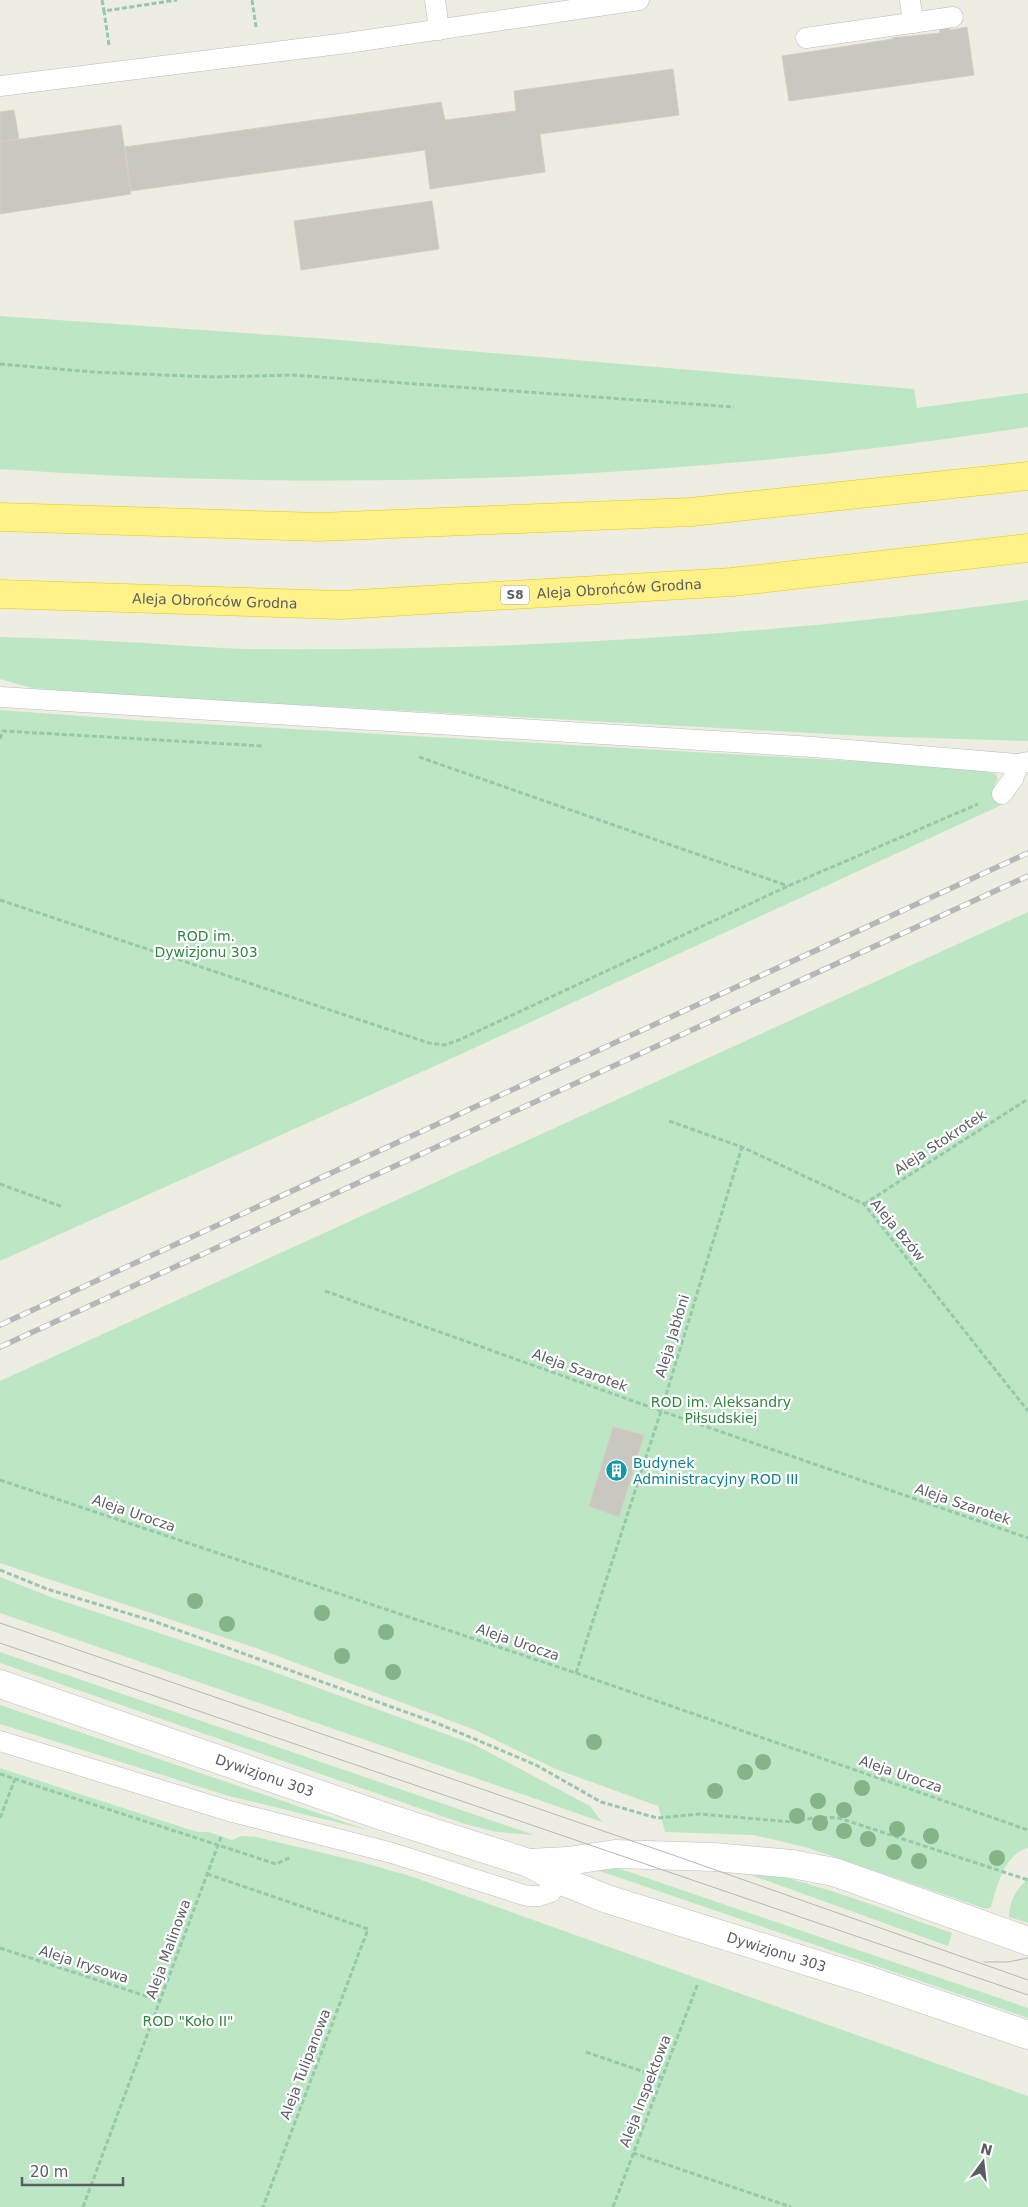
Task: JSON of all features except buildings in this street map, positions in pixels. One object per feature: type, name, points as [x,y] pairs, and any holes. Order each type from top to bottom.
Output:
[{"type":"highway","points":[[0,517],[339,526],[691,512],[1028,476]]},
{"type":"highway","name":"Aleja Obrońców Grodna","points":[[0,594],[341,605],[732,582],[1028,548]]},
{"type":"street","name":"Dywizjonu 303","points":[[0,1684],[385,1817],[529,1863],[563,1870],[607,1899],[868,1980],[1028,2035]]},
{"type":"street","name":"Dywizjonu 303","points":[[563,1870],[615,1854],[714,1857],[792,1864],[834,1872],[1028,1941]]},
{"type":"lane","points":[[435,0],[439,30]]},
{"type":"lane","points":[[0,86],[439,30],[639,0]]},
{"type":"lane","points":[[910,0],[914,23]]},
{"type":"lane","points":[[806,38],[953,17]]},
{"type":"lane","points":[[0,697],[813,746],[1023,763],[1002,794]]},
{"type":"lane","points":[[0,1741],[229,1811],[392,1853],[526,1896],[539,1896],[551,1892],[563,1870]]},
{"type":"path","points":[[102,0],[113,72]]},
{"type":"path","points":[[104,11],[177,0]]},
{"type":"path","points":[[0,364],[212,377],[292,375],[734,407]]},
{"type":"path","points":[[0,740],[3,731],[263,746]]},
{"type":"path","points":[[419,757],[788,886]]},
{"type":"path","points":[[0,900],[429,1043],[444,1045],[459,1040],[788,886],[1002,794]]},
{"type":"path","name":"Aleja Stokrotek","points":[[864,1204],[1028,1099]]},
{"type":"path","name":"Aleja Bzów","points":[[669,1121],[742,1148],[864,1204],[1028,1411]]},
{"type":"path","name":"Aleja Jabłoni","points":[[576,1673],[661,1411],[742,1148]]},
{"type":"path","points":[[0,1184],[63,1207]]},
{"type":"path","name":"Aleja Szarotek","points":[[324,1291],[661,1411],[1028,1538]]},
{"type":"path","name":"Aleja Urocza","points":[[0,1480],[576,1673],[1028,1830]]},
{"type":"path","points":[[0,1570],[47,1589],[153,1621],[439,1724],[536,1765],[601,1802],[657,1818],[700,1814],[792,1822],[818,1817],[839,1818],[1028,1880]]},
{"type":"path","points":[[0,1774],[217,1846]]},
{"type":"path","points":[[0,1818],[15,1779]]},
{"type":"path","name":"Aleja Malinowa","points":[[83,2207],[161,2002],[229,1811]]},
{"type":"path","name":"Aleja Tulipanowa","points":[[207,1874],[368,1929],[263,2207]]},
{"type":"path","name":"Aleja Irysowa","points":[[0,1948],[161,2002]]},
{"type":"path","name":"Aleja Inspektowa","points":[[613,2207],[698,1983]]},
{"type":"path","points":[[586,2052],[662,2078]]},
{"type":"path","points":[[634,2153],[791,2207]]},
{"type":"green space","points":[[0,316],[316,338],[914,389],[917,408],[1028,393],[1028,427],[900,445],[772,459],[644,470],[515,477],[258,480],[0,469]]},
{"type":"green space","points":[[1028,600],[1028,741],[865,736],[137,696],[32,688],[0,679],[0,637],[248,649],[346,649],[541,644],[737,632],[931,613]]},
{"type":"green space","name":"ROD im. Dywizjonu 303","points":[[0,710],[135,720],[974,768],[996,774],[998,779],[994,786],[999,787],[1006,803],[446,1061],[0,1261]]},
{"type":"green space","name":"ROD im. Aleksandry Piłsudskiej","points":[[1028,912],[1028,1848],[1020,1851],[1007,1864],[999,1881],[991,1907],[986,1909],[805,1847],[753,1835],[665,1832],[658,1806],[558,1770],[475,1730],[256,1648],[0,1563],[0,1381]]},
{"type":"green space","points":[[0,1577],[51,1597],[255,1665],[473,1744],[590,1806],[602,1822],[0,1613]]},
{"type":"green space","points":[[0,1652],[534,1835],[497,1832],[465,1824],[0,1663]]},
{"type":"green space","points":[[0,1705],[368,1830],[229,1796],[0,1724]]},
{"type":"green space","name":"ROD \"Koło II\"","points":[[0,1768],[197,1832],[209,1832],[232,1840],[241,1836],[256,1837],[361,1862],[410,1876],[1028,2096],[1028,2207],[0,2207]]},
{"type":"green space","points":[[603,1863],[1028,2008],[1028,2018],[600,1871]]},
{"type":"green space","points":[[723,1865],[810,1884],[952,1933],[948,1946]]},
{"type":"green space","points":[[1028,1879],[1028,1923],[1009,1917],[1010,1906],[1014,1896]]},
{"type":"tram line","points":[[0,1623],[673,1855],[1028,1980]]},
{"type":"tram line","points":[[0,1643],[1028,1995]]},
{"type":"tram line","points":[[984,1962],[1008,1962],[1028,1958]]},
{"type":"railway","points":[[0,1325],[1028,853]]},
{"type":"railway","points":[[0,1347],[1028,876]]},
{"type":"place","name":"Budynek Administracyjny ROD III","points":[[617,1471]]}]
